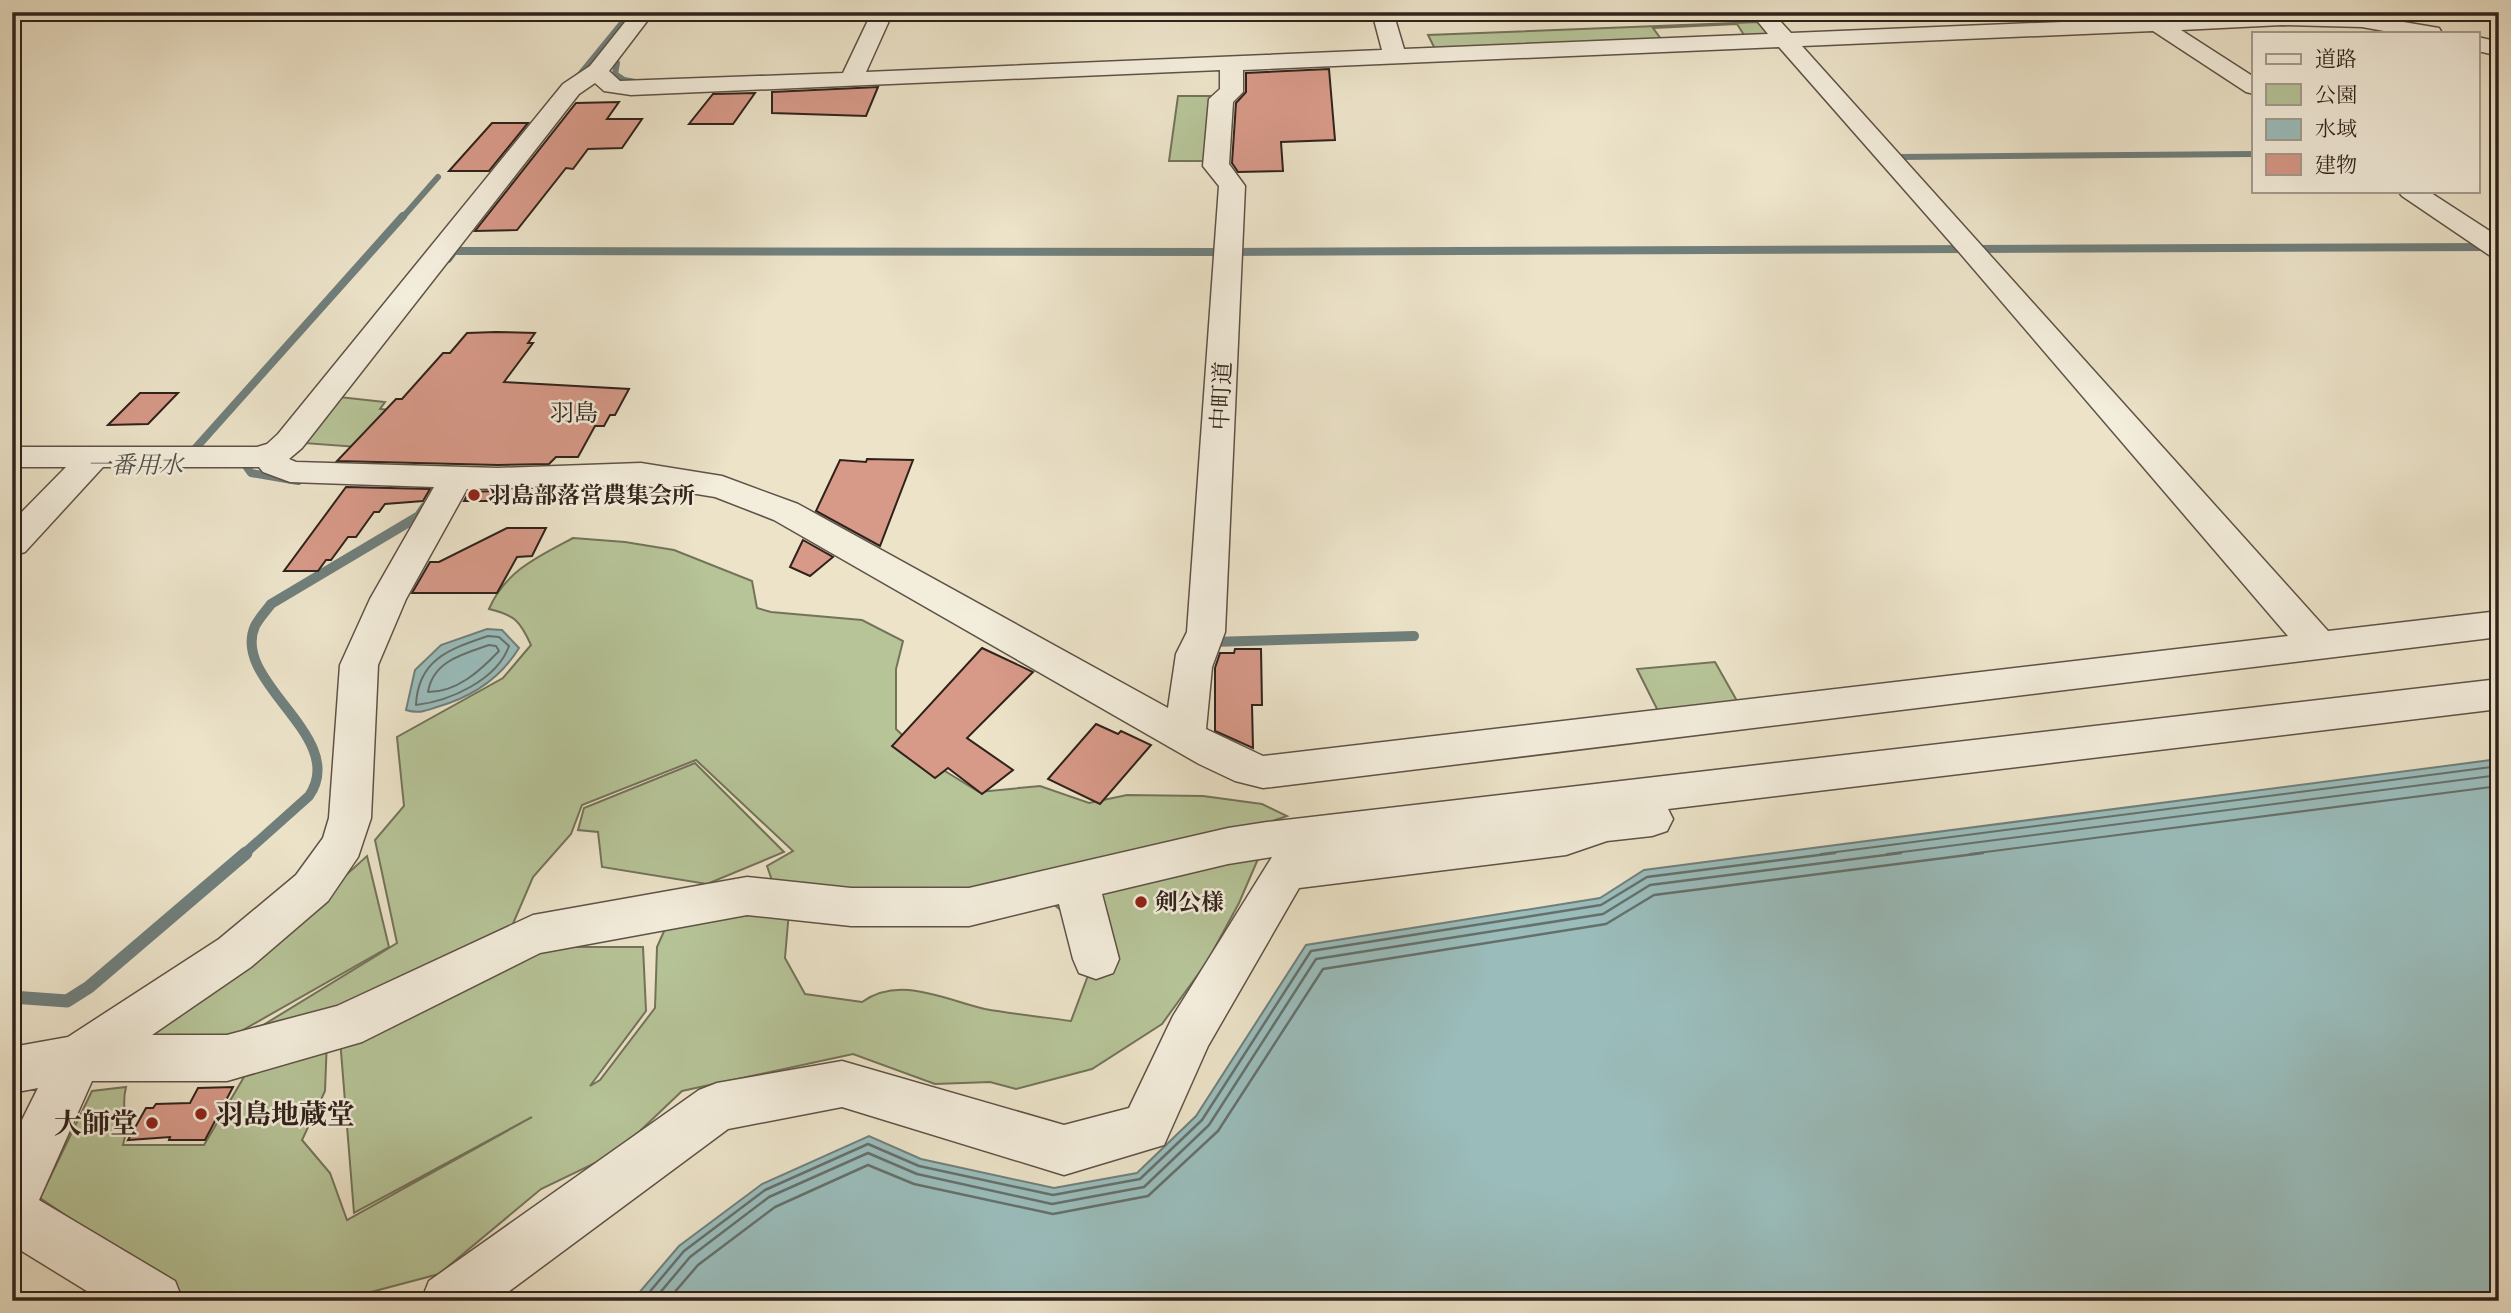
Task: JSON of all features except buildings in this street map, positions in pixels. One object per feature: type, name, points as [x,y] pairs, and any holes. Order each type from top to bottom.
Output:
[{"type":"street","points":[[12,457],[90,462],[268,456],[290,441],[571,89],[598,71],[644,12]]},
{"type":"street","points":[[850,81],[883,12]]},
{"type":"street","points":[[1382,12],[1395,54]]},
{"type":"street","points":[[1760,12],[1973,250],[2318,645]]},
{"type":"street","points":[[2135,12],[2252,86]]},
{"type":"street","points":[[598,71],[604,82],[614,88],[850,81],[1783,38],[2337,19],[2424,32]]},
{"type":"street","points":[[2480,44],[2499,49]]},
{"type":"street","name":"中町道","points":[[1185,736],[1195,656],[1198,643],[1206,632],[1232,186],[1216,166],[1221,99],[1231,92],[1232,64]]},
{"type":"street","points":[[2413,192],[2496,247]]},
{"type":"street","points":[[268,456],[275,466],[290,471],[454,481],[541,480],[641,474],[722,487],[786,512],[1226,759],[1250,770],[1262,772],[2499,624]]},
{"type":"street","points":[[12,544],[90,462]]},
{"type":"street","points":[[12,1198],[78,1058],[235,953],[312,888],[343,844],[350,818],[359,665],[388,599],[454,481]]},
{"type":"street","points":[[12,1070],[78,1058],[227,1058],[345,1026],[533,935],[747,896],[850,907],[969,907],[1228,846],[1335,831],[2499,694]]},
{"type":"street","points":[[449,1301],[718,1107],[842,1084],[1064,1150],[1146,1128],[1190,1032],[1284,871],[1566,837],[1607,824],[2499,717]]},
{"type":"street","points":[[1076,882],[1096,959]]},
{"type":"street","points":[[12,1214],[155,1301]]},
{"type":"green space","points":[[1759,22],[1770,36],[1435,49],[1428,35]],"holes":[[[1737,24],[1744,35],[1661,39],[1653,28]]]},
{"type":"green space","points":[[1178,96],[1216,96],[1210,161],[1169,161]]},
{"type":"green space","points":[[339,397],[385,402],[380,409],[391,410],[358,447],[303,443]]},
{"type":"green space","points":[[573,538],[625,542],[674,550],[752,581],[757,608],[771,612],[862,620],[903,641],[896,669],[896,729],[932,763],[979,792],[1040,786],[1089,803],[1127,795],[1203,796],[1262,804],[1287,816],[1226,837],[1011,887],[776,892],[767,866],[793,851],[696,760],[582,805],[571,834],[533,877],[512,926],[341,1018],[260,1027],[397,943],[375,840],[404,806],[397,737],[503,678],[531,645],[516,620],[489,609],[504,584],[524,566]]},
{"type":"green space","points":[[1715,662],[1741,708],[1661,717],[1637,669]]},
{"type":"green space","points":[[695,763],[784,852],[707,884],[602,867],[598,832],[578,830],[584,808]]},
{"type":"green space","points":[[1261,852],[1239,903],[1207,962],[1162,1024],[1092,1069],[1016,1089],[990,1082],[935,1084],[853,1054],[682,1091],[618,1152],[541,1189],[439,1274],[337,1301],[193,1301],[40,1198],[92,1091],[126,1087],[126,1130],[123,1145],[204,1145],[251,1065],[327,1039],[325,1091],[302,1140],[330,1173],[347,1220],[532,1117],[354,1213],[340,1039],[539,947],[643,947],[646,1011],[590,1086],[600,1080],[655,1008],[657,947],[669,920],[789,911],[785,958],[805,994],[862,1002],[892,990],[907,990],[985,1009],[1071,1021],[1090,970],[1075,922],[1046,898]]},
{"type":"green space","points":[[367,856],[389,947],[229,1038],[141,1044],[282,933]]},
{"type":"water","points":[[487,629],[502,630],[519,648],[494,678],[450,703],[425,711],[406,710],[415,670],[441,645]]},
{"type":"water","points":[[2499,759],[2499,1301],[632,1301],[679,1246],[762,1184],[869,1136],[921,1159],[1054,1188],[1137,1173],[1196,1116],[1306,945],[1600,898],[1644,870]]},
{"type":"waterway","points":[[573,83],[631,12]]},
{"type":"waterway","points":[[2127,12],[2141,22]]},
{"type":"waterway","points":[[617,63],[615,74],[624,80],[641,83]]},
{"type":"waterway","points":[[1898,157],[2252,154]]},
{"type":"waterway","points":[[402,218],[438,177]]},
{"type":"waterway","name":"一番用水","points":[[193,451],[403,216]]},
{"type":"waterway","points":[[448,259],[454,251],[1221,252],[2489,247]]},
{"type":"waterway","points":[[246,466],[251,473],[298,481]]},
{"type":"waterway","points":[[244,854],[309,796],[317,774],[314,752],[303,731],[259,668],[252,647],[255,626],[271,604],[419,516],[425,507]]},
{"type":"waterway","points":[[1212,642],[1414,636]]},
{"type":"waterway","points":[[12,997],[67,1001],[89,987],[246,853]]},
{"type":"place","name":"羽島部落営農集会所","points":[[474,495]]},
{"type":"place","name":"剣公様","points":[[1141,902]]},
{"type":"place","name":"羽島地蔵堂","points":[[201,1114]]},
{"type":"place","name":"大師堂","points":[[152,1123]]},
{"type":"district","name":"羽島","points":[[574,412]]}]
